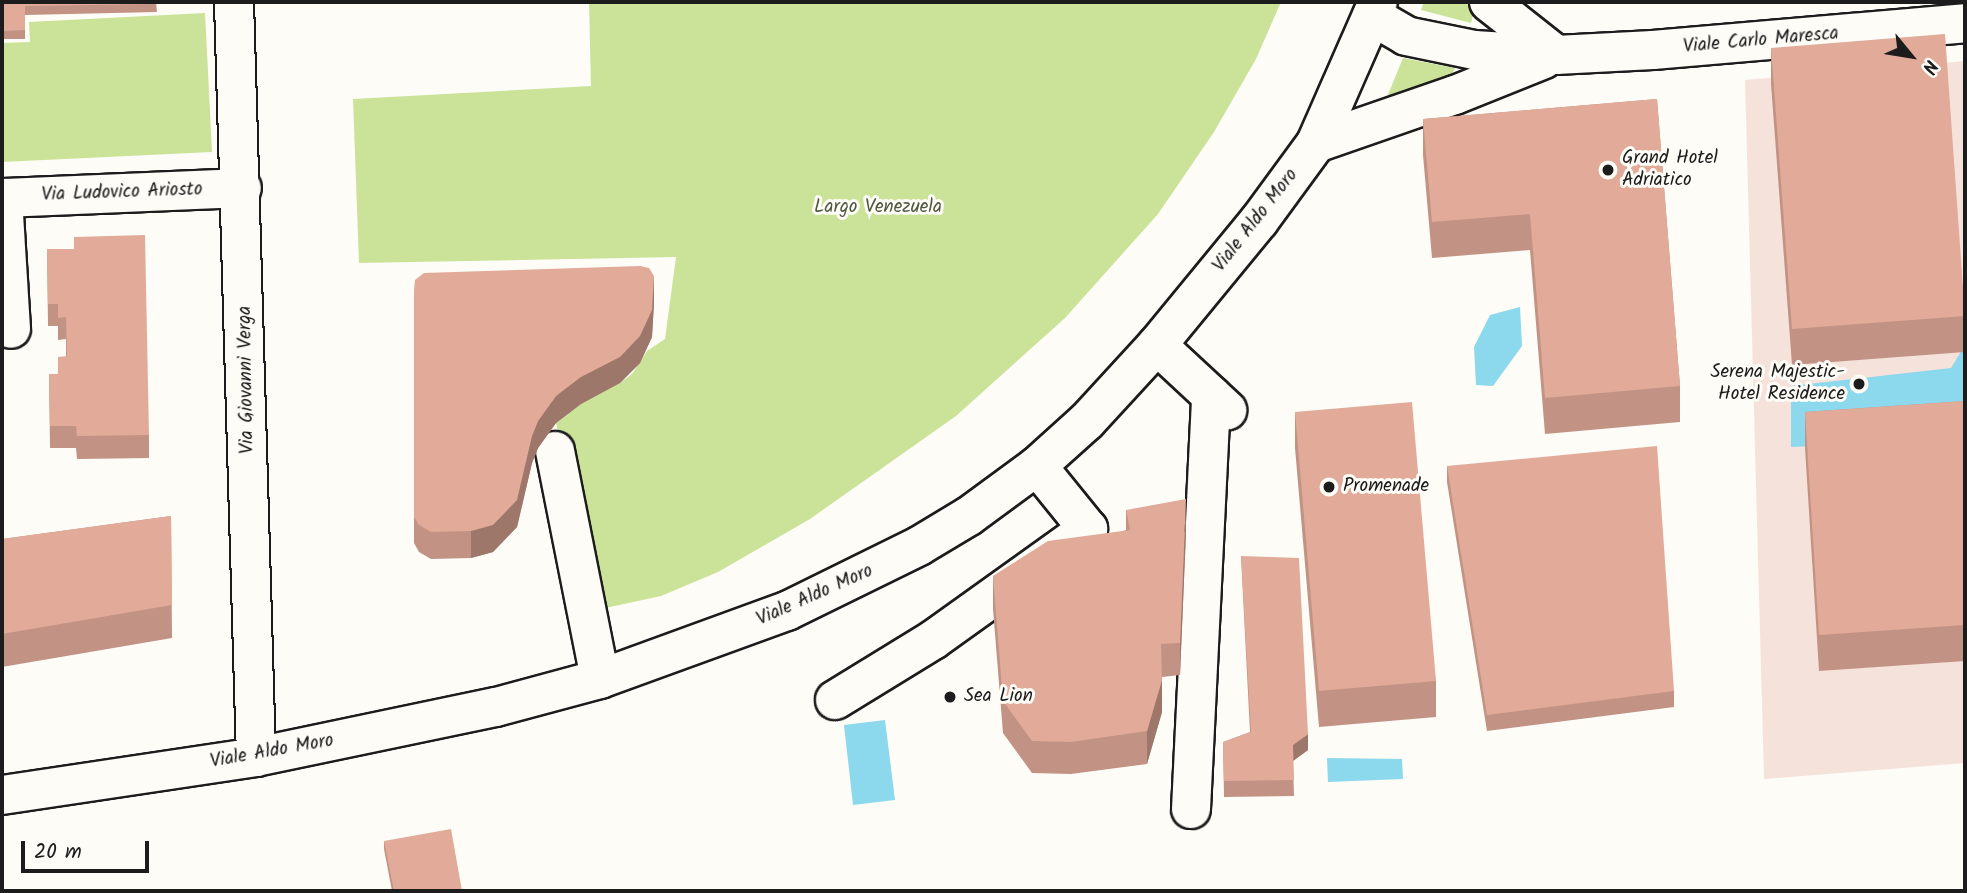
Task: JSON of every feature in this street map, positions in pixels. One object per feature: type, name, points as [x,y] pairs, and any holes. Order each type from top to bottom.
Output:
[{"type":"street","name":"Via Giovanni Verga","points":[[234,2],[242,188],[256,757]]},
{"type":"street","points":[[1489,2],[1556,55]]},
{"type":"street","name":"Viale Carlo Maresca","points":[[1375,9],[1406,36],[1474,50],[1556,55],[1653,51],[1965,23]]},
{"type":"street","name":"Viale Aldo Moro","points":[[2,795],[256,757],[496,708],[600,678],[787,611],[874,569],[969,516],[1037,466],[1087,421],[1157,345],[1259,221],[1316,143],[1375,9]]},
{"type":"street","name":"Viale Carlo Maresca","points":[[1316,143],[1455,95],[1556,55]]},
{"type":"street","name":"Via Ludovico Ariosto","points":[[2,198],[242,188]]},
{"type":"street","points":[[2,198],[11,329]]},
{"type":"street","points":[[1157,345],[1219,402],[1191,809]]},
{"type":"street","points":[[555,451],[600,678]]},
{"type":"street","points":[[835,700],[933,640],[1088,529],[1037,466]]},
{"type":"shaded area","name":"Serena Majestic- Hotel Residence","points":[[1965,61],[1965,763],[1764,779],[1745,80]]},
{"type":"green space","name":"Largo Venezuela","points":[[589,2],[1281,2],[1256,59],[1214,132],[1158,214],[1065,318],[956,416],[810,519],[718,572],[661,596],[596,610],[556,423],[581,404],[632,374],[647,351],[665,339],[676,257],[359,263],[353,99],[591,86]]},
{"type":"green space","points":[[1424,2],[1470,2],[1475,8],[1471,23],[1421,10]]},
{"type":"green space","points":[[205,13],[212,152],[2,162],[2,43],[30,42],[29,22]]},
{"type":"green space","points":[[1403,58],[1455,68],[1447,85],[1383,107]]},
{"type":"water","points":[[1520,307],[1522,346],[1493,386],[1476,385],[1474,347],[1490,315]]},
{"type":"water","points":[[1965,345],[1965,440],[1791,447],[1791,386],[1951,368]]},
{"type":"water","points":[[885,720],[895,800],[853,805],[844,725]]},
{"type":"water","points":[[1327,758],[1402,759],[1403,779],[1328,782]]},
{"type":"building","points":[[2,2],[157,4],[25,6],[25,30],[2,31]]},
{"type":"building","points":[[1945,34],[1965,316],[1792,329],[1771,48]]},
{"type":"building","points":[[1657,99],[1680,386],[1545,398],[1530,214],[1432,222],[1423,119]]},
{"type":"building","points":[[145,235],[149,435],[77,436],[76,426],[50,426],[49,374],[58,374],[58,357],[67,356],[66,317],[58,318],[58,304],[48,304],[47,249],[74,249],[74,237]]},
{"type":"building","points":[[640,266],[649,268],[654,276],[652,310],[640,336],[620,357],[581,377],[556,396],[538,421],[532,436],[517,500],[493,525],[471,531],[431,532],[419,525],[414,517],[415,280],[424,273]]},
{"type":"building","points":[[1965,401],[1965,625],[1819,635],[1805,412]]},
{"type":"building","points":[[1412,402],[1436,681],[1319,691],[1295,412]]},
{"type":"building","points":[[1657,446],[1674,691],[1487,715],[1447,466]]},
{"type":"building","points":[[1186,499],[1180,643],[1161,644],[1162,680],[1147,731],[1071,742],[1032,741],[1003,701],[993,576],[1048,541],[1130,530],[1126,510]]},
{"type":"building","points":[[171,516],[172,605],[2,634],[2,539]]},
{"type":"building","points":[[1241,556],[1299,558],[1308,734],[1293,745],[1294,780],[1224,781],[1223,742],[1251,732]]},
{"type":"building","points":[[451,829],[462,891],[394,891],[384,841]]},
{"type":"place","name":"Grand Hotel Adriatico","points":[[1608,170]]},
{"type":"place","name":"Serena Majestic- Hotel Residence","points":[[1859,384]]},
{"type":"place","name":"Promenade","points":[[1329,487]]},
{"type":"place","name":"Sea Lion","points":[[950,697]]}]
